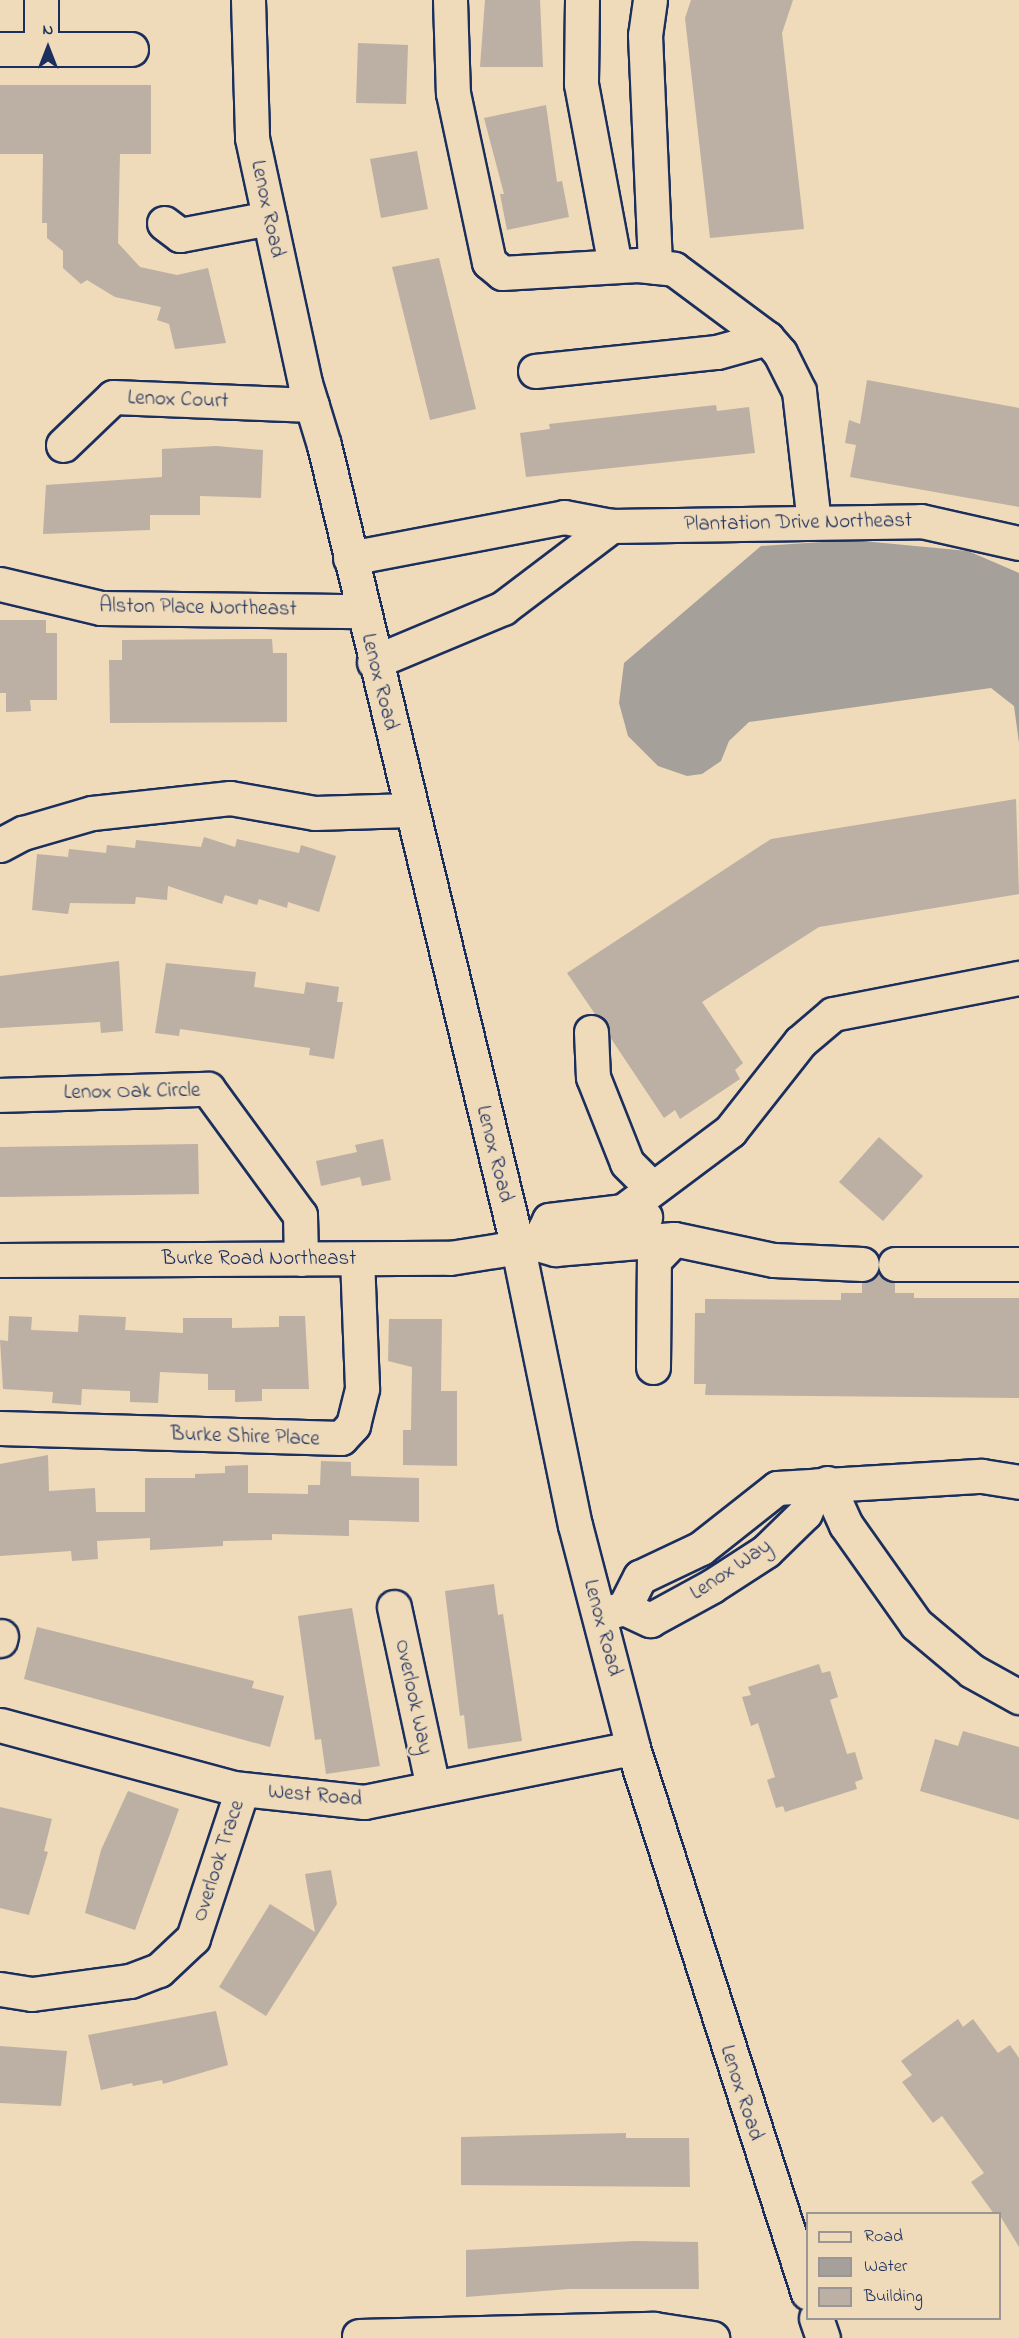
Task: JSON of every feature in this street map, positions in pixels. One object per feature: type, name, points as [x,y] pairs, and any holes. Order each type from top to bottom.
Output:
[{"type":"street","points":[[40,50],[41,0]]},
{"type":"street","name":"Lenox Road","points":[[248,0],[252,138],[269,218],[410,810],[527,1246],[574,1525],[611,1611],[633,1748],[806,2290]]},
{"type":"street","points":[[450,0],[453,93],[489,262],[502,273],[615,266],[674,269],[767,338],[780,353],[799,391],[814,522]]},
{"type":"street","points":[[582,0],[581,84],[615,266]]},
{"type":"street","points":[[650,0],[645,35],[655,267]]},
{"type":"street","points":[[0,50],[131,50]]},
{"type":"street","points":[[164,223],[180,234],[269,218]]},
{"type":"street","points":[[535,371],[717,352],[767,338]]},
{"type":"street","name":"Lenox Court","points":[[63,446],[113,397],[312,405]]},
{"type":"street","name":"Plantation Drive Northeast","points":[[350,558],[564,517],[611,526],[921,521],[1019,543]]},
{"type":"street","points":[[536,522],[550,572]]},
{"type":"street","points":[[374,662],[503,608],[507,595],[530,575],[550,572],[611,526]]},
{"type":"street","name":"Alston Place Northeast","points":[[0,584],[101,608],[362,611]]},
{"type":"street","points":[[0,845],[23,833],[92,813],[230,798],[315,813],[410,810]]},
{"type":"street","points":[[605,1223],[730,1131],[801,1042],[834,1014],[1019,978]]},
{"type":"street","points":[[591,1032],[597,1088],[627,1163],[652,1188]]},
{"type":"street","name":"Lenox Oak Circle","points":[[0,1095],[208,1089],[300,1215],[301,1259]]},
{"type":"street","name":"Burke Road Northeast","points":[[0,1260],[450,1258],[527,1246],[555,1249],[605,1223],[774,1260],[862,1264]]},
{"type":"street","points":[[653,1367],[654,1260],[674,1239]]},
{"type":"street","name":"Burke Shire Place","points":[[0,1428],[341,1438],[353,1425],[362,1388],[357,1259]]},
{"type":"street","points":[[895,1264],[1019,1264]]},
{"type":"street","name":"Lenox Way","points":[[822,1484],[805,1513],[766,1551],[720,1581],[650,1620],[611,1611],[640,1577],[701,1548],[777,1488],[822,1484],[982,1476],[1019,1482]]},
{"type":"street","points":[[822,1484],[846,1525],[916,1624],[972,1671],[1019,1697]]},
{"type":"street","points":[[701,1548],[720,1581]]},
{"type":"street","name":"Overlook Way","points":[[394,1607],[433,1787]]},
{"type":"street","name":"West Road","points":[[0,1725],[242,1790],[364,1802],[633,1748]]},
{"type":"street","name":"Overlook Trace","points":[[0,1989],[32,1994],[130,1981],[159,1970],[193,1938],[242,1790]]},
{"type":"street","points":[[816,2320],[822,2338]]},
{"type":"street","points":[[380,2336],[654,2329],[711,2338]]},
{"type":"water","points":[[852,540],[968,551],[1019,573],[1019,743],[1014,706],[991,688],[749,722],[729,741],[721,761],[702,774],[687,776],[658,766],[628,736],[619,703],[624,663],[761,546]]},
{"type":"building","points":[[485,0],[540,0],[543,67],[480,67]]},
{"type":"building","points":[[691,0],[793,0],[782,33],[804,229],[710,238],[685,18]]},
{"type":"building","points":[[358,43],[408,45],[406,104],[356,103]]},
{"type":"building","points":[[0,85],[151,85],[151,154],[120,154],[118,243],[140,267],[177,275],[208,268],[226,343],[175,349],[169,324],[157,320],[161,307],[115,297],[87,280],[81,284],[63,268],[63,251],[47,238],[47,223],[42,223],[43,154],[0,154]]},
{"type":"building","points":[[546,105],[557,182],[562,181],[569,217],[507,230],[500,194],[504,194],[484,118]]},
{"type":"building","points":[[417,151],[428,209],[381,218],[370,159]]},
{"type":"building","points":[[439,258],[476,409],[430,420],[392,267]]},
{"type":"building","points":[[867,380],[1019,408],[1019,507],[850,477],[856,445],[845,443],[849,420],[860,424]]},
{"type":"building","points":[[716,405],[717,411],[749,407],[755,453],[526,477],[520,433],[550,429],[549,424]]},
{"type":"building","points":[[216,446],[263,450],[261,498],[200,496],[200,515],[150,515],[150,530],[43,534],[46,485],[162,477],[162,449]]},
{"type":"building","points":[[0,620],[46,620],[46,633],[57,633],[57,700],[30,700],[31,711],[6,712],[6,693],[0,693]]},
{"type":"building","points":[[272,639],[273,653],[287,653],[287,722],[110,723],[109,660],[122,660],[122,640]]},
{"type":"building","points":[[1016,799],[1019,894],[819,927],[702,1002],[743,1063],[735,1070],[740,1079],[680,1119],[675,1110],[664,1118],[610,1037],[606,1021],[595,1014],[567,973],[771,839]]},
{"type":"building","points":[[204,837],[235,847],[237,839],[299,853],[301,845],[336,856],[319,912],[288,902],[287,908],[259,899],[257,905],[225,895],[222,904],[168,886],[167,900],[136,897],[135,904],[70,903],[68,914],[32,910],[37,854],[68,857],[69,849],[106,853],[107,845],[135,848],[136,840],[201,847]]},
{"type":"building","points":[[119,961],[123,1031],[101,1033],[100,1022],[0,1028],[0,976]]},
{"type":"building","points":[[166,963],[256,972],[254,987],[304,994],[306,982],[339,987],[337,1002],[343,1002],[334,1059],[309,1055],[310,1048],[180,1029],[179,1036],[155,1033]]},
{"type":"building","points":[[879,1137],[923,1176],[883,1221],[839,1182]]},
{"type":"building","points":[[383,1139],[391,1180],[362,1186],[360,1177],[321,1186],[316,1161],[357,1152],[355,1145]]},
{"type":"building","points":[[198,1144],[199,1194],[0,1197],[0,1147]]},
{"type":"building","points":[[878,1272],[895,1283],[895,1293],[914,1293],[914,1298],[1019,1298],[1019,1398],[705,1395],[706,1384],[694,1384],[695,1313],[705,1313],[705,1299],[841,1300],[841,1293],[862,1293],[862,1283]]},
{"type":"building","points":[[79,1315],[126,1317],[125,1330],[183,1333],[183,1318],[232,1318],[232,1328],[279,1327],[279,1316],[305,1316],[309,1389],[262,1389],[262,1401],[235,1402],[235,1390],[208,1390],[208,1374],[160,1372],[158,1403],[130,1402],[130,1391],[82,1389],[81,1405],[52,1403],[53,1392],[3,1389],[0,1340],[8,1341],[9,1316],[32,1317],[31,1330],[78,1332]]},
{"type":"building","points":[[389,1319],[442,1319],[441,1391],[457,1391],[457,1466],[403,1465],[403,1430],[411,1430],[412,1367],[388,1361]]},
{"type":"building","points":[[48,1455],[49,1491],[95,1488],[96,1512],[145,1512],[145,1478],[195,1478],[195,1474],[225,1473],[225,1466],[248,1465],[248,1493],[308,1494],[308,1485],[320,1485],[321,1461],[351,1462],[351,1476],[419,1478],[419,1522],[349,1520],[349,1536],[272,1534],[272,1540],[223,1541],[223,1546],[150,1550],[150,1538],[97,1541],[98,1559],[72,1561],[71,1551],[0,1556],[0,1464]]},
{"type":"building","points":[[494,1584],[498,1615],[503,1614],[522,1741],[468,1749],[464,1715],[460,1716],[445,1591]]},
{"type":"building","points":[[352,1608],[380,1766],[326,1774],[321,1739],[315,1740],[298,1616]]},
{"type":"building","points":[[37,1627],[254,1681],[252,1688],[284,1696],[270,1747],[24,1679]]},
{"type":"building","points":[[819,1664],[822,1673],[830,1671],[838,1697],[830,1700],[847,1754],[855,1752],[863,1779],[855,1782],[857,1789],[785,1812],[783,1806],[776,1808],[767,1780],[775,1777],[758,1723],[751,1726],[742,1697],[751,1695],[748,1687]]},
{"type":"building","points":[[963,1731],[1019,1747],[1019,1820],[920,1791],[935,1739],[958,1746]]},
{"type":"building","points":[[128,1791],[179,1809],[135,1930],[85,1913],[101,1850]]},
{"type":"building","points":[[0,1807],[52,1819],[44,1851],[48,1852],[29,1915],[0,1908]]},
{"type":"building","points":[[331,1870],[337,1904],[266,2016],[219,1987],[270,1904],[315,1932],[305,1874]]},
{"type":"building","points":[[216,2011],[228,2065],[163,2084],[162,2080],[133,2086],[132,2083],[101,2090],[88,2035]]},
{"type":"building","points":[[958,2019],[963,2027],[973,2019],[998,2053],[1010,2045],[1019,2058],[1019,2247],[1001,2217],[1001,2212],[993,2212],[971,2182],[984,2173],[942,2116],[933,2123],[902,2082],[912,2075],[901,2061]]},
{"type":"building","points":[[0,2046],[67,2051],[61,2106],[0,2103]]},
{"type":"building","points":[[626,2133],[626,2138],[689,2138],[690,2187],[461,2185],[461,2137]]},
{"type":"building","points":[[634,2241],[698,2242],[699,2289],[569,2289],[466,2297],[466,2250]]}]
